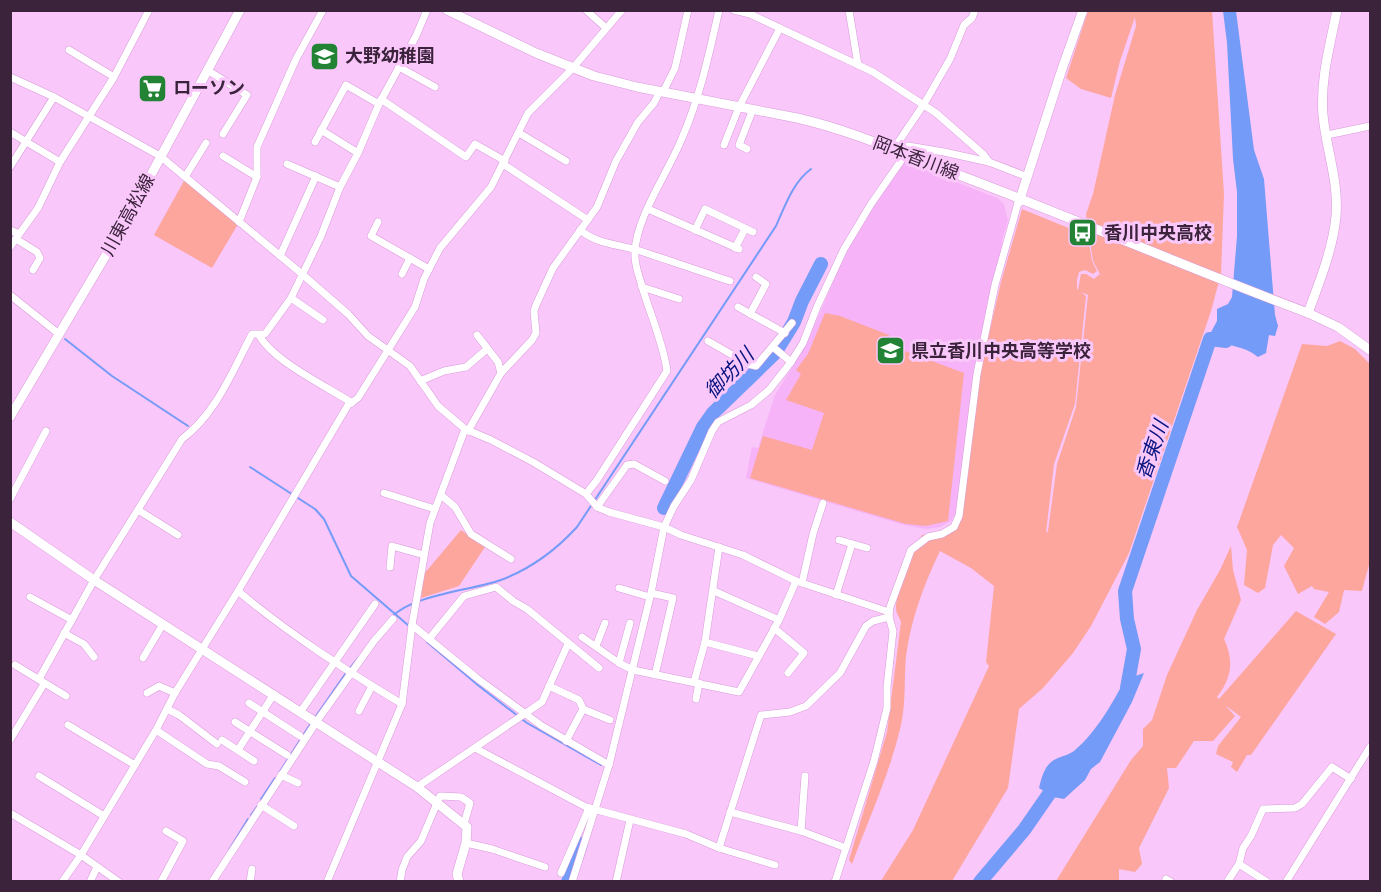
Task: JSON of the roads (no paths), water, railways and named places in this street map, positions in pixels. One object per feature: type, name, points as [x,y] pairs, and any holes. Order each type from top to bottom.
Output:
[{"type":"main road","name":"川東高松線","points":[[10,417],[125,223],[240,10]]},
{"type":"main road","name":"岡本香川線","points":[[447,10],[572,69],[616,82],[822,123],[1308,313],[1338,327],[1371,350]]},
{"type":"main road","points":[[1020,200],[1083,10]]},
{"type":"main road","points":[[1308,313],[1336,218],[1336,191],[1323,115],[1323,93],[1326,60],[1337,10]]},
{"type":"main road","points":[[12,525],[417,787],[464,824],[467,827],[466,843],[458,874],[459,882]]},
{"type":"street","points":[[239,222],[258,177],[257,147],[296,59],[323,10]]},
{"type":"street","points":[[10,740],[64,633],[94,580],[182,439],[192,432],[216,402],[252,334],[265,334],[291,298],[380,102],[416,36],[427,10]]},
{"type":"street","points":[[586,10],[606,28]]},
{"type":"street","points":[[62,882],[81,855],[156,730],[175,693],[348,405],[358,398],[389,351],[415,307],[419,291],[440,248],[491,188],[528,113],[572,69],[622,10]]},
{"type":"street","points":[[327,882],[402,704],[412,625],[430,523],[467,430],[501,374],[536,333],[534,311],[554,268],[597,207],[616,161],[638,122],[654,103],[675,68],[688,10]]},
{"type":"street","points":[[586,494],[667,371],[665,356],[635,261],[635,250],[639,230],[682,140],[698,98],[719,10]]},
{"type":"street","points":[[734,10],[750,14],[858,65],[924,104],[984,155],[989,162]]},
{"type":"street","points":[[893,150],[924,104],[950,59],[964,25],[972,18],[975,10]]},
{"type":"street","points":[[10,247],[38,208],[60,162],[114,77],[148,11]]},
{"type":"street","points":[[849,11],[858,65]]},
{"type":"street","points":[[724,145],[739,107],[780,28]]},
{"type":"street","points":[[69,50],[114,77]]},
{"type":"street","points":[[399,67],[435,87]]},
{"type":"street","points":[[207,70],[247,95],[223,134]]},
{"type":"street","points":[[10,77],[54,98],[160,156],[302,274],[348,314],[368,336],[410,366],[438,406],[467,430],[533,462],[586,494],[597,507],[664,527],[743,555],[799,582],[889,614]]},
{"type":"street","points":[[315,142],[346,86],[380,102],[466,157],[475,144],[588,220]]},
{"type":"street","points":[[10,167],[54,98]]},
{"type":"street","points":[[747,148],[739,145],[753,109]]},
{"type":"street","points":[[1327,135],[1371,126]]},
{"type":"street","points":[[321,130],[358,153]]},
{"type":"street","points":[[10,132],[60,162]]},
{"type":"street","points":[[519,133],[566,161]]},
{"type":"street","points":[[185,177],[206,143]]},
{"type":"street","points":[[893,150],[908,146],[989,162],[1028,177]]},
{"type":"street","points":[[561,873],[592,809],[609,765],[651,595],[664,527],[674,506],[691,480],[718,422],[751,405],[769,390],[791,362],[803,343],[844,249],[871,204],[905,155]]},
{"type":"street","points":[[223,156],[258,177]]},
{"type":"street","points":[[287,164],[340,187]]},
{"type":"street","points":[[280,256],[316,176]]},
{"type":"street","points":[[835,882],[874,761],[887,708],[893,631],[889,614],[905,564],[911,550],[928,537],[942,534],[954,527],[959,516],[977,374],[995,285],[1020,200]]},
{"type":"street","points":[[648,209],[737,248],[745,229]]},
{"type":"street","points":[[695,230],[705,209],[753,232]]},
{"type":"street","points":[[378,222],[371,236],[429,269]]},
{"type":"street","points":[[10,230],[37,252],[40,258],[33,270]]},
{"type":"street","points":[[580,230],[590,238],[603,243],[635,250],[730,281]]},
{"type":"street","points":[[402,274],[410,258]]},
{"type":"street","points":[[750,314],[766,284],[756,277]]},
{"type":"street","points":[[642,287],[679,299]]},
{"type":"street","points":[[10,295],[59,334]]},
{"type":"street","points":[[291,298],[323,320]]},
{"type":"street","points":[[738,307],[785,333]]},
{"type":"street","points":[[708,341],[748,364],[756,366],[792,322]]},
{"type":"street","points":[[259,334],[265,345],[276,356],[352,403]]},
{"type":"street","points":[[477,335],[498,362],[501,374]]},
{"type":"street","points":[[773,347],[791,362]]},
{"type":"street","points":[[420,381],[444,371],[466,367],[488,349]]},
{"type":"street","points":[[10,499],[46,431]]},
{"type":"street","points":[[597,507],[627,465],[634,464],[665,481]]},
{"type":"street","points":[[384,493],[435,509]]},
{"type":"street","points":[[441,495],[455,507],[471,534],[511,559]]},
{"type":"street","points":[[582,637],[633,670],[740,692],[799,582],[823,503]]},
{"type":"street","points":[[138,510],[177,535]]},
{"type":"street","points":[[839,540],[867,548]]},
{"type":"street","points":[[836,595],[852,544]]},
{"type":"street","points":[[390,567],[392,546],[424,555]]},
{"type":"street","points":[[696,699],[696,682],[714,591],[719,547]]},
{"type":"street","points":[[429,639],[464,596],[496,587],[527,609],[599,668]]},
{"type":"street","points":[[619,588],[673,598],[655,675]]},
{"type":"street","points":[[238,591],[275,622],[333,663],[402,704]]},
{"type":"street","points":[[714,591],[779,620]]},
{"type":"street","points":[[30,597],[72,620]]},
{"type":"street","points":[[301,711],[375,604]]},
{"type":"street","points":[[719,848],[761,715],[790,712],[806,706],[840,673],[866,626],[889,614]]},
{"type":"street","points":[[212,882],[350,673],[393,619]]},
{"type":"street","points":[[596,646],[605,623]]},
{"type":"street","points":[[143,658],[163,624]]},
{"type":"street","points":[[619,663],[630,624]]},
{"type":"street","points":[[412,625],[478,679],[526,714],[566,741],[609,765]]},
{"type":"street","points":[[774,628],[804,653],[788,673]]},
{"type":"street","points":[[64,633],[84,644],[94,657]]},
{"type":"street","points":[[705,642],[758,656]]},
{"type":"street","points":[[417,787],[542,702],[568,644]]},
{"type":"street","points":[[15,665],[66,696]]},
{"type":"street","points":[[147,693],[159,686],[175,693]]},
{"type":"street","points":[[359,711],[372,686]]},
{"type":"street","points":[[549,686],[579,700],[583,709],[610,720]]},
{"type":"street","points":[[238,750],[274,694]]},
{"type":"street","points":[[249,703],[300,736]]},
{"type":"street","points":[[167,709],[254,761]]},
{"type":"street","points":[[566,741],[583,709]]},
{"type":"street","points":[[235,722],[287,755]]},
{"type":"street","points":[[68,725],[135,765]]},
{"type":"street","points":[[156,730],[207,764],[219,766],[245,782]]},
{"type":"street","points":[[1286,882],[1371,747]]},
{"type":"street","points":[[476,748],[592,809],[686,834],[719,848],[775,865]]},
{"type":"street","points":[[1227,882],[1239,864],[1243,848],[1263,809],[1295,808],[1302,804],[1332,767],[1351,779]]},
{"type":"street","points":[[281,775],[298,783]]},
{"type":"street","points":[[39,776],[104,816]]},
{"type":"street","points":[[801,831],[805,776]]},
{"type":"street","points":[[400,882],[407,857],[421,841],[440,796],[461,797],[470,803],[464,824]]},
{"type":"street","points":[[261,805],[294,826]]},
{"type":"street","points":[[572,882],[592,809]]},
{"type":"street","points":[[730,812],[801,831],[846,848]]},
{"type":"street","points":[[10,813],[81,855],[119,882]]},
{"type":"street","points":[[616,882],[630,820]]},
{"type":"street","points":[[161,882],[183,841],[166,831]]},
{"type":"street","points":[[466,843],[492,849],[545,867]]},
{"type":"street","points":[[1239,864],[1267,882]]},
{"type":"street","points":[[90,882],[98,867]]},
{"type":"street","points":[[250,882],[252,869]]},
{"type":"water","points":[[1223,11],[1236,11],[1254,150],[1264,179],[1275,315],[1278,326],[1275,336],[1269,335],[1266,353],[1258,357],[1241,348],[1210,339],[1209,336],[1217,321],[1217,309],[1228,304],[1232,297],[1237,236],[1237,192]]},
{"type":"water","points":[[1130,670],[1135,676],[1144,673],[1132,702],[1100,762],[1091,769],[1085,780],[1064,799],[1053,797],[1039,788],[1050,763],[1074,751],[1099,724]]},
{"type":"waterway","points":[[392,617],[413,603],[427,598],[489,584],[512,576],[542,558],[577,527],[776,226],[794,187],[811,169]]},
{"type":"waterway","name":"御坊川","points":[[664,508],[703,427],[713,413],[775,353],[794,322],[821,264]]},
{"type":"waterway","points":[[65,339],[112,376],[188,426]]},
{"type":"waterway","name":"香東川","points":[[1127,688],[1134,649],[1127,619],[1125,591],[1210,339],[1226,341]]},
{"type":"waterway","points":[[250,467],[315,509],[324,519],[351,576],[409,626]]},
{"type":"waterway","points":[[427,642],[527,723],[601,765]]},
{"type":"waterway","points":[[350,668],[358,658]]},
{"type":"waterway","points":[[316,716],[346,673]]},
{"type":"waterway","points":[[279,773],[311,723]]},
{"type":"waterway","points":[[261,799],[275,778]]},
{"type":"waterway","name":"香東川","points":[[980,882],[1024,830],[1058,781]]},
{"type":"waterway","points":[[251,815],[259,804]]},
{"type":"waterway","points":[[229,850],[248,819]]},
{"type":"waterway","name":"御坊川","points":[[568,882],[581,844]]},
{"type":"place","name":"大野幼稚園","points":[[324,56]]},
{"type":"place","name":"ローソン","points":[[152,88]]},
{"type":"place","name":"香川中央高校","points":[[1083,233]]},
{"type":"place","name":"県立香川中央高等学校","points":[[890,351]]}]
